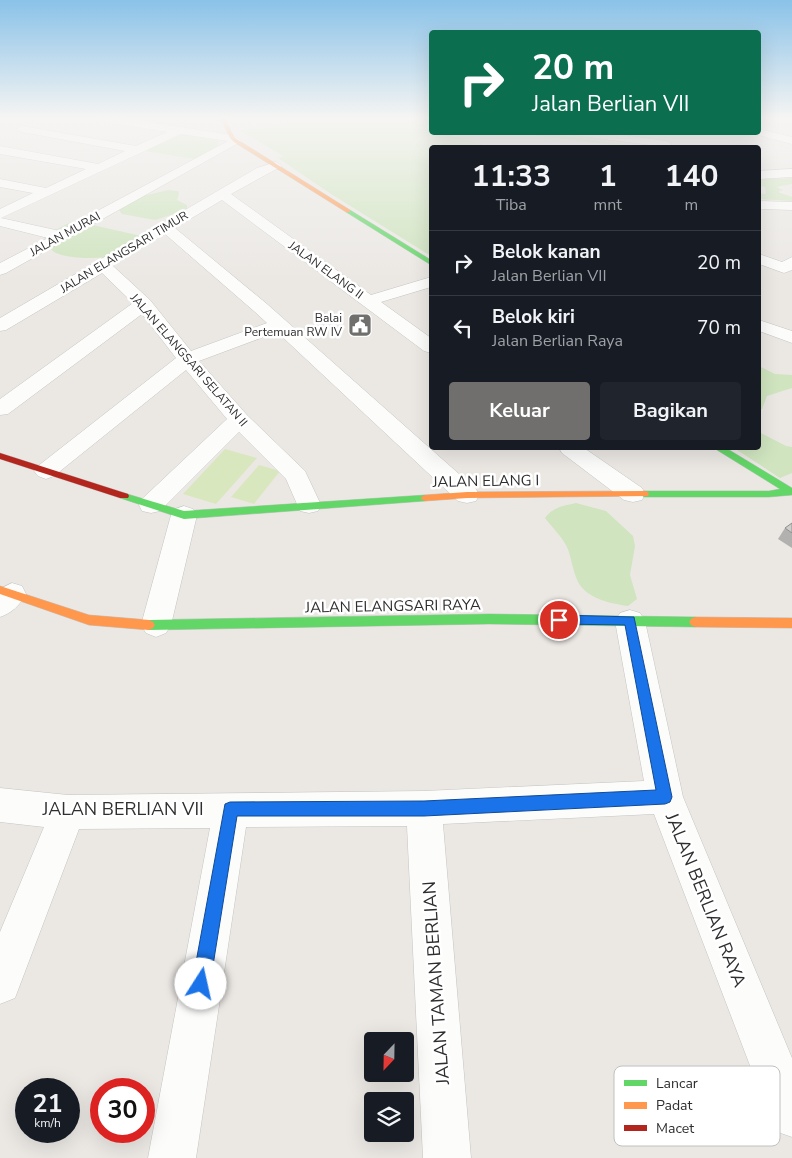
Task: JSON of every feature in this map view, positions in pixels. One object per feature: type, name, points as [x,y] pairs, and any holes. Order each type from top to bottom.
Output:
[{"type":"street","points":[[0,214],[90,173]]},
{"type":"street","name":"JALAN MURAI","points":[[0,270],[173,173]]},
{"type":"street","name":"JALAN ELANGSARI TIMUR","points":[[0,326],[258,173]]},
{"type":"street","points":[[287,173],[429,262]]},
{"type":"street","points":[[761,175],[791,173]]},
{"type":"street","points":[[0,183],[48,192]]},
{"type":"street","name":"JALAN ELANG II","points":[[222,194],[429,346]]},
{"type":"street","points":[[761,205],[792,206]]},
{"type":"street","points":[[0,222],[60,236]]},
{"type":"street","points":[[165,227],[280,326],[467,495]]},
{"type":"street","points":[[761,260],[784,268],[792,262]]},
{"type":"street","name":"JALAN ELANGSARI SELATAN II","points":[[103,265],[144,304],[187,359],[239,420],[297,476],[309,504]]},
{"type":"street","points":[[368,301],[429,283]]},
{"type":"street","points":[[0,409],[144,304]]},
{"type":"street","points":[[46,471],[187,359],[280,326]]},
{"type":"street","points":[[761,326],[792,337]]},
{"type":"street","points":[[151,505],[239,420]]},
{"type":"street","points":[[573,450],[633,494]]},
{"type":"street","points":[[723,450],[791,492]]},
{"type":"street","points":[[0,456],[184,515],[156,625]]},
{"type":"street","name":"JALAN ELANG I","points":[[184,515],[309,504],[467,495],[769,494],[791,492]]},
{"type":"street","name":"JALAN ELANGSARI RAYA","points":[[4,597],[89,620],[156,625],[489,619],[792,623]]},
{"type":"street","name":"JALAN BERLIAN RAYA","points":[[630,620],[665,797],[773,1066]]},
{"type":"street","name":"JALAN BERLIAN VII","points":[[0,805],[68,812],[424,808],[665,797]]},
{"type":"street","name":"JALAN TAMAN BERLIAN","points":[[424,808],[447,1158]]},
{"type":"street","points":[[172,1158],[230,809]]},
{"type":"street","points":[[0,983],[68,812]]},
{"type":"street","name":"JALAN BERLIAN RAYA","points":[[780,1084],[792,1114]]},
{"type":"green space","points":[[300,173],[429,173],[429,255]]},
{"type":"green space","points":[[792,178],[792,184],[776,187],[783,190],[778,192],[792,197],[792,201],[761,199],[761,193],[766,194],[765,187],[761,186],[761,179]]},
{"type":"green space","points":[[168,190],[178,191],[177,200],[187,205],[187,210],[155,220],[122,214],[118,209],[143,196]]},
{"type":"green space","points":[[80,220],[97,226],[146,237],[147,245],[138,250],[115,256],[76,258],[56,253],[45,242],[44,236],[69,223]]},
{"type":"green space","points":[[761,367],[775,374],[792,375],[792,388],[767,396],[762,409]]},
{"type":"green space","points":[[761,433],[786,446],[792,447],[792,473],[780,478],[737,450],[761,450]]},
{"type":"green space","points":[[225,449],[257,458],[216,504],[183,494]]},
{"type":"green space","points":[[259,465],[280,471],[254,504],[231,497]]},
{"type":"green space","points":[[576,503],[606,511],[633,536],[635,546],[630,575],[637,599],[628,606],[605,601],[590,595],[584,590],[576,577],[567,547],[545,518],[555,509]]},
{"type":"building","points":[[792,523],[792,533],[785,528]]},
{"type":"traffic: fast","points":[[348,211],[429,262]]},
{"type":"traffic: fast","points":[[723,450],[792,492]]},
{"type":"traffic: fast","points":[[644,494],[769,494],[790,491]]},
{"type":"traffic: fast","points":[[124,496],[184,515],[425,498]]},
{"type":"traffic: fast","points":[[149,625],[489,619],[695,622]]},
{"type":"traffic: slow","points":[[287,173],[348,211]]},
{"type":"traffic: slow","points":[[425,498],[467,495],[644,494]]},
{"type":"traffic: slow","points":[[0,590],[89,620],[149,625]]},
{"type":"traffic: slow","points":[[695,622],[792,623]]},
{"type":"traffic: jam","points":[[0,456],[124,496]]},
{"type":"place","name":"Balai Pertemuan RW IV","points":[[360,325]]},
{"type":"route","points":[[201,984],[230,809],[424,808],[665,797],[630,620],[559,620]]}]
